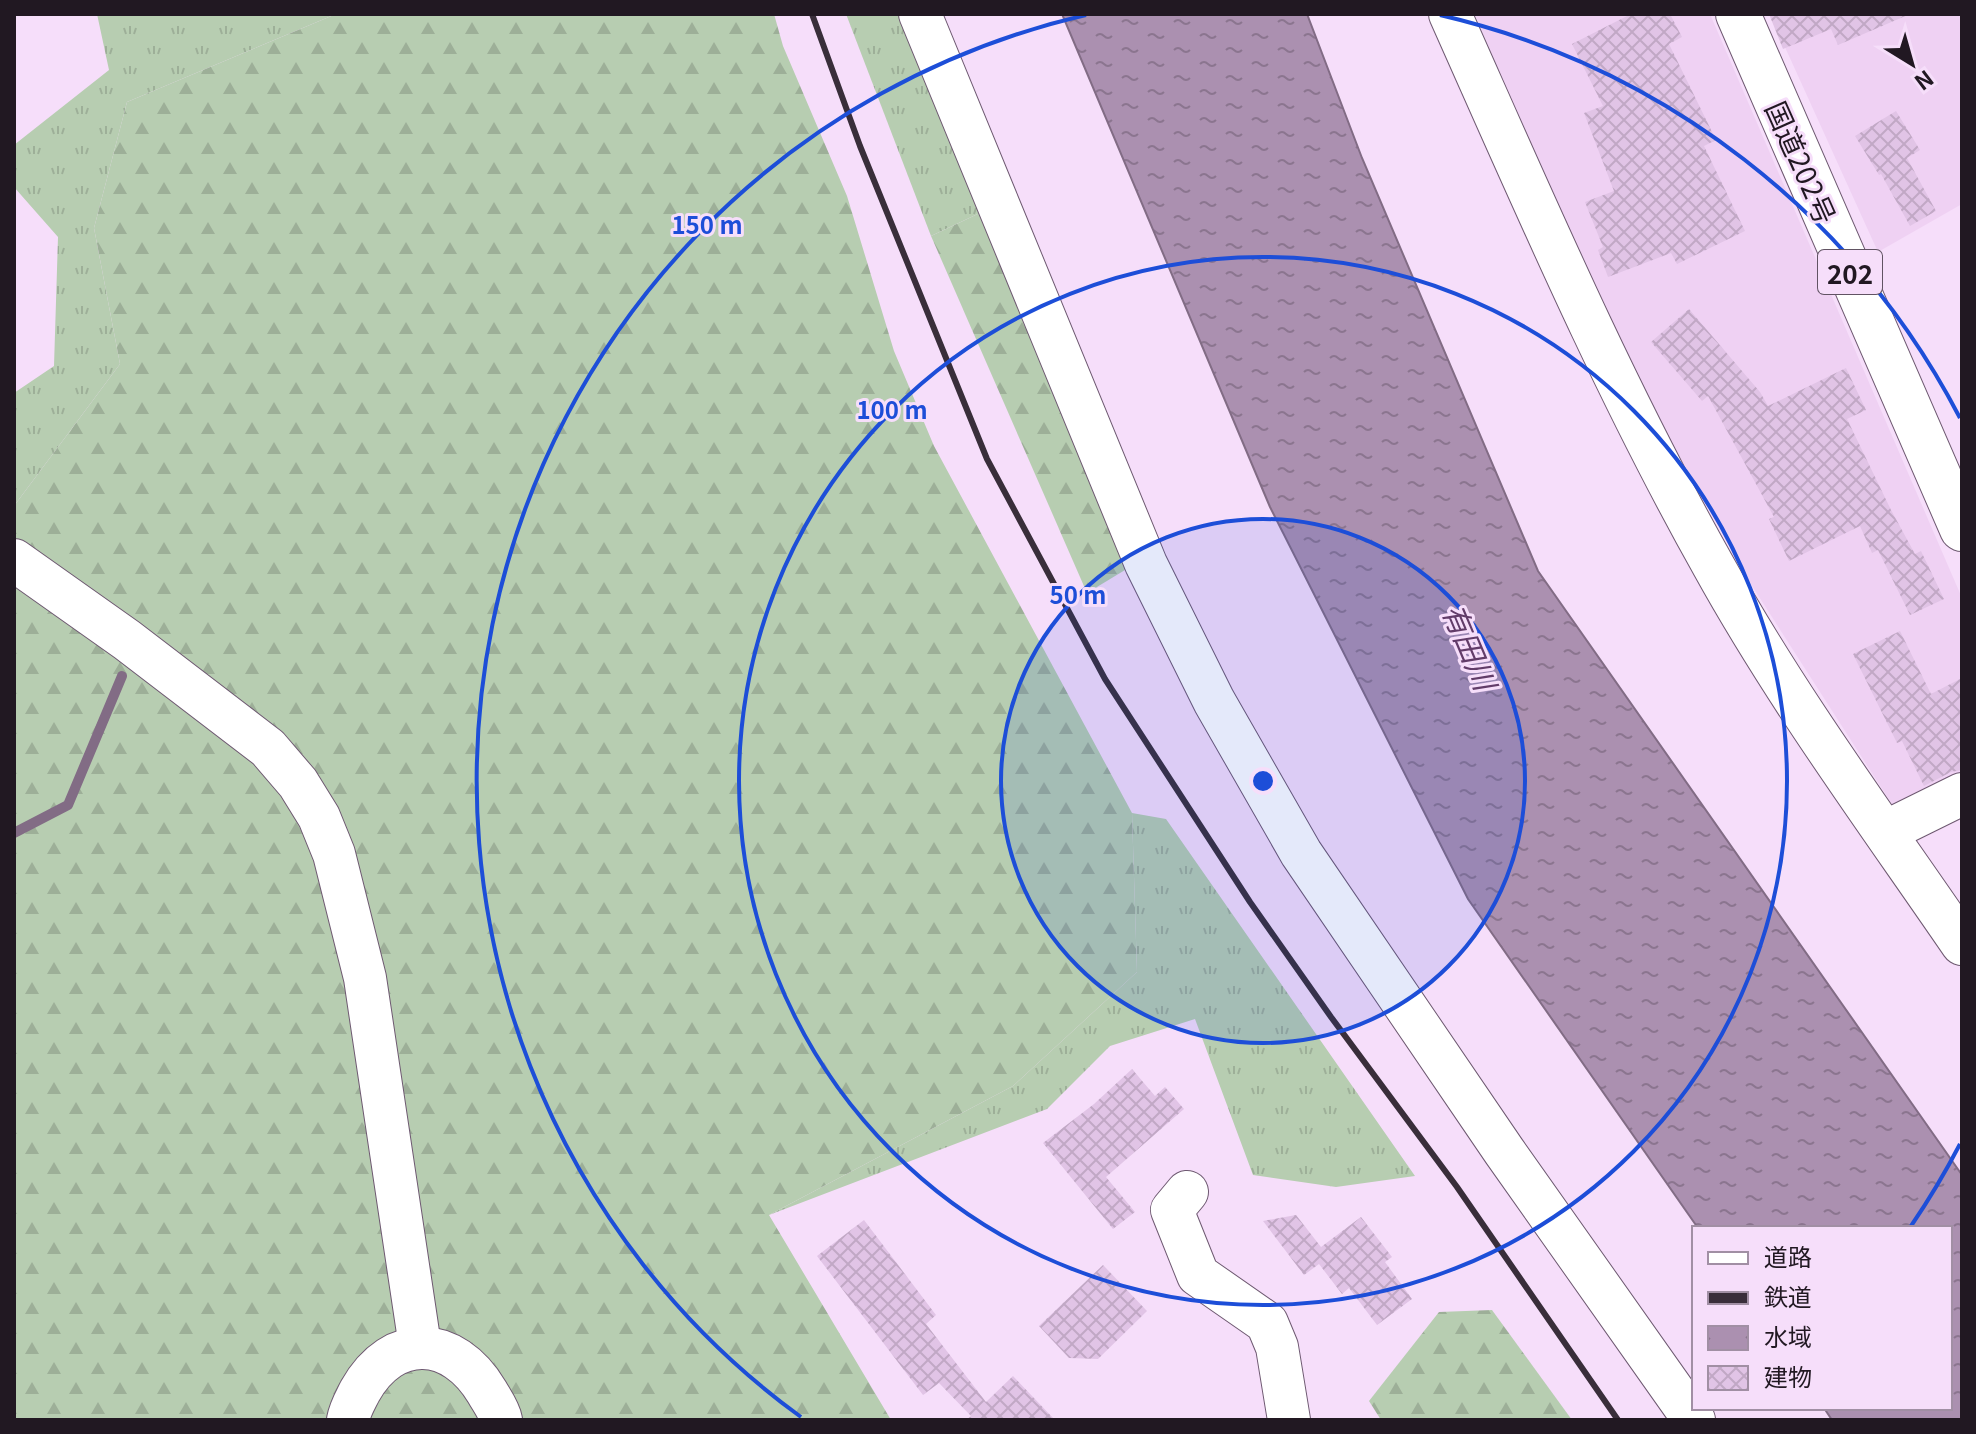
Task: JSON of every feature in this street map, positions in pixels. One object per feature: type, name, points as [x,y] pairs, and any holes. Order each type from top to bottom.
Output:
[{"type":"highway","name":"国道202号","points":[[1738,14],[1962,529]]},
{"type":"street","points":[[920,14],[1146,564],[1214,701],[1301,853],[1504,1151],[1694,1420]]},
{"type":"street","points":[[1450,14],[1616,382],[1714,567],[1788,688],[1962,944]]},
{"type":"street","points":[[14,560],[127,640],[268,748],[298,783],[319,817],[334,854],[365,978],[420,1346]]},
{"type":"street","points":[[1885,832],[1962,794]]},
{"type":"street","points":[[1187,1192],[1172,1210],[1198,1275],[1267,1323],[1277,1347],[1289,1420]]},
{"type":"street","points":[[348,1420],[349,1411],[371,1372],[396,1355],[420,1346],[451,1353],[476,1375],[501,1420]]},
{"type":"shaded area","points":[[1475,14],[1710,14],[1962,598],[1962,779],[1895,809],[1745,575],[1596,304]]},
{"type":"shaded area","points":[[1770,14],[1962,14],[1962,204],[1878,252]]},
{"type":"green space","points":[[97,14],[336,14],[127,102],[94,228],[120,364],[14,506],[14,393],[54,366],[58,237],[14,187],[14,145],[109,70]]},
{"type":"green space","points":[[336,14],[774,14],[783,46],[847,196],[894,351],[934,446],[1132,813],[1137,972],[1013,1086],[769,1215],[891,1420],[14,1420],[14,506],[120,364],[94,228],[127,102]]},
{"type":"green space","points":[[846,14],[900,14],[982,212],[931,236]]},
{"type":"green space","points":[[982,212],[1130,567],[1087,593],[931,236]]},
{"type":"green space","points":[[1132,813],[1166,819],[1415,1176],[1336,1187],[1253,1175],[1195,1019],[1110,1046],[1047,1109],[769,1215],[1013,1086],[1137,972]]},
{"type":"green space","points":[[1492,1310],[1572,1420],[1381,1420],[1369,1401],[1439,1312]]},
{"type":"water","name":"有田川","points":[[1062,14],[1307,14],[1362,158],[1538,571],[1962,1175],[1962,1420],[1832,1420],[1825,1410],[1952,1410],[1952,1226],[1697,1226],[1468,899],[1270,507]]},
{"type":"building","points":[[1631,14],[1670,14],[1682,37],[1669,44],[1716,140],[1704,146],[1745,231],[1677,264],[1671,253],[1608,277],[1598,250],[1603,247],[1585,202],[1614,191],[1584,113],[1603,106],[1572,44]]},
{"type":"building","points":[[1769,14],[1910,14],[1838,45],[1831,29],[1783,49]]},
{"type":"building","points":[[1896,111],[1920,150],[1907,158],[1936,211],[1910,226],[1855,136]]},
{"type":"building","points":[[1689,309],[1760,392],[1768,406],[1846,368],[1866,410],[1847,419],[1891,510],[1915,554],[1921,551],[1944,599],[1910,615],[1878,550],[1872,553],[1860,526],[1789,561],[1769,519],[1774,517],[1708,396],[1702,401],[1651,342]]},
{"type":"building","points":[[1900,631],[1931,694],[1962,678],[1962,770],[1951,772],[1924,786],[1902,741],[1897,743],[1853,654]]},
{"type":"building","points":[[1132,1069],[1155,1096],[1165,1087],[1184,1109],[1106,1177],[1135,1212],[1113,1229],[1043,1143],[1094,1104]]},
{"type":"building","points":[[1296,1215],[1321,1247],[1361,1217],[1392,1257],[1385,1262],[1412,1299],[1377,1325],[1349,1288],[1342,1294],[1319,1264],[1304,1275],[1263,1221]]},
{"type":"building","points":[[864,1220],[936,1315],[926,1324],[986,1402],[1013,1376],[1055,1420],[966,1420],[971,1416],[939,1383],[923,1395],[817,1256]]},
{"type":"building","points":[[1103,1265],[1147,1311],[1098,1359],[1069,1358],[1039,1326]]},
{"type":"waterway","points":[[14,833],[68,805],[122,676]]},
{"type":"railway","points":[[812,14],[860,146],[987,459],[1105,679],[1250,902],[1457,1187],[1618,1420]]}]
